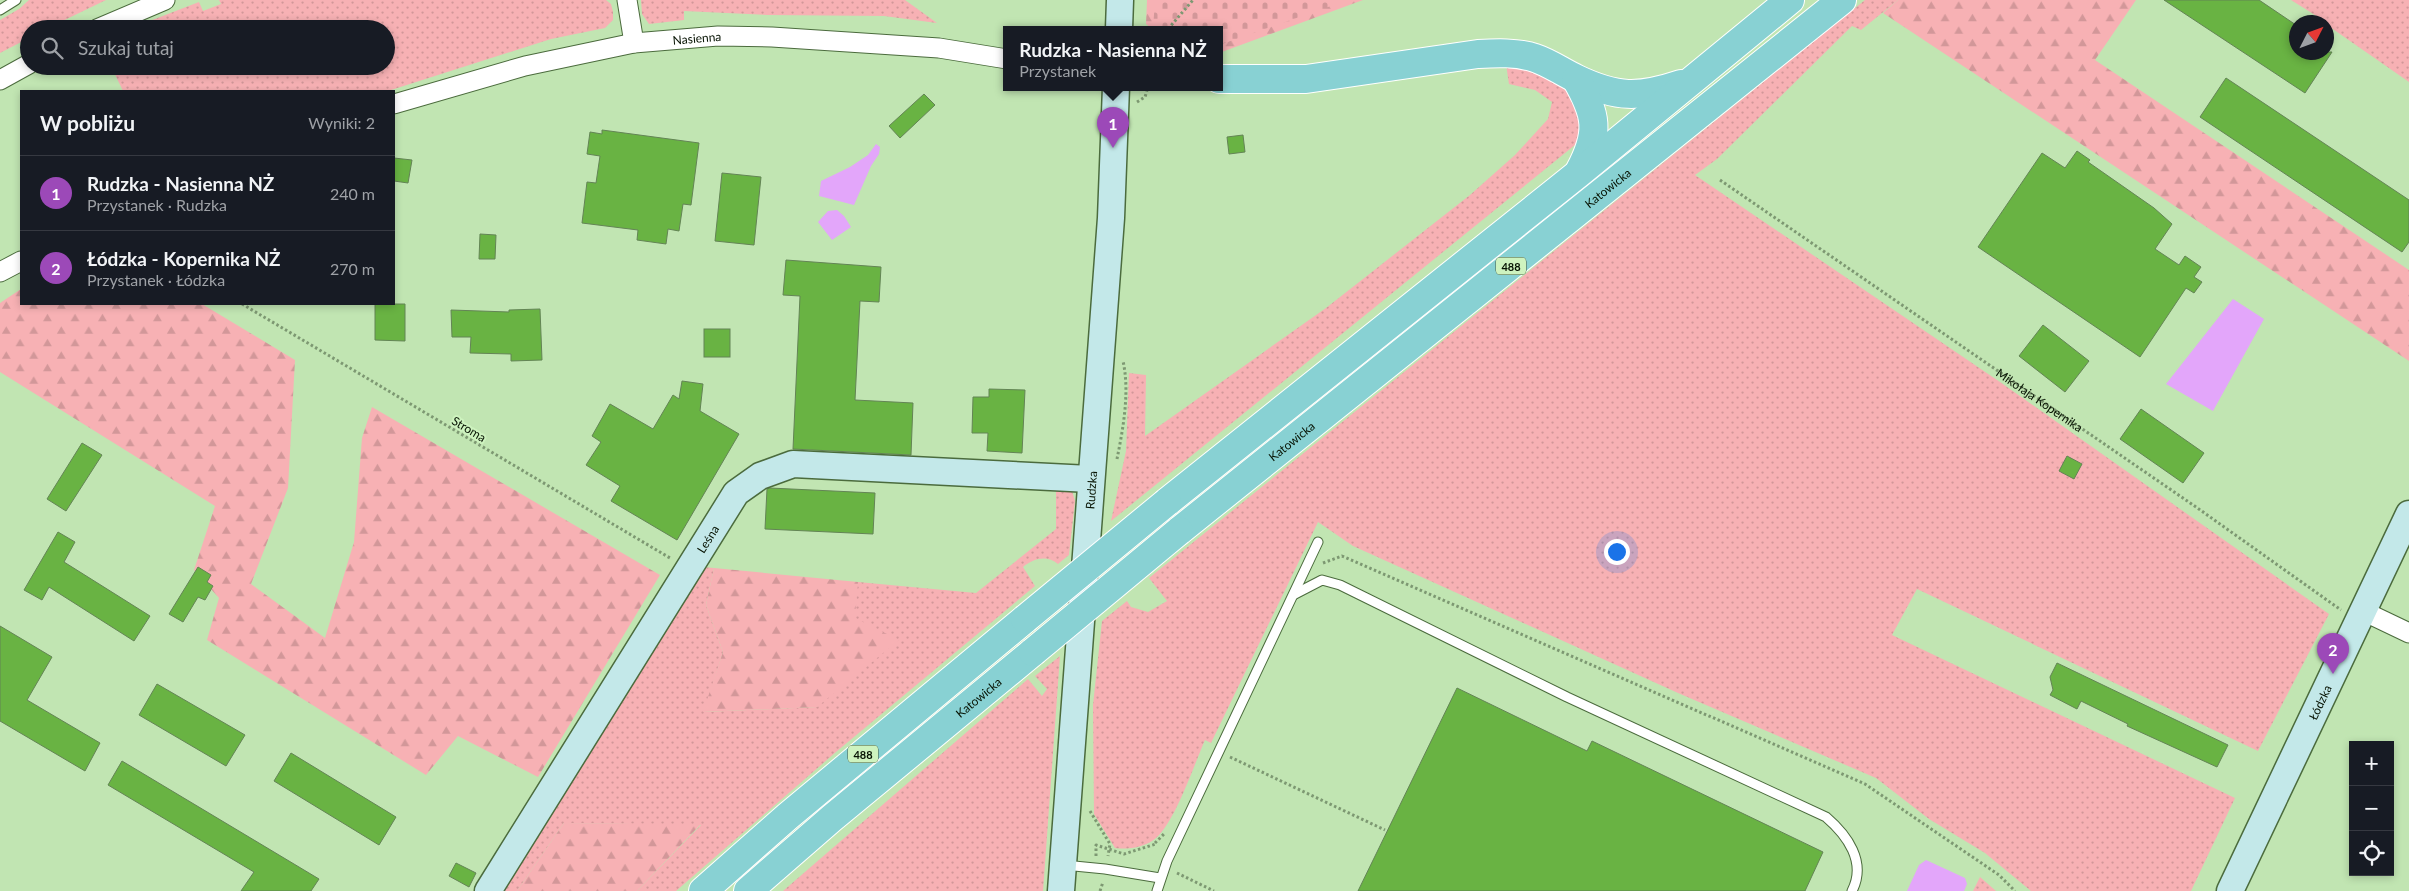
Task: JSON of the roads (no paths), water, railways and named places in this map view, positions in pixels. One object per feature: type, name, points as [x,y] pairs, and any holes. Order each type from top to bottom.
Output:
[{"type":"main road","name":"488","points":[[704,891],[788,816],[1167,502],[1579,173],[1790,0]]},
{"type":"main road","name":"Katowicka","points":[[748,891],[832,818],[1179,531],[1842,0]]},
{"type":"main road","points":[[1223,79],[1306,79],[1478,54],[1505,53],[1533,57],[1555,66],[1576,79],[1608,91],[1633,96],[1658,92],[1691,81]]},
{"type":"main road","points":[[1576,79],[1591,105],[1594,128],[1591,150],[1579,173]]},
{"type":"main road","points":[[769,891],[900,777],[976,699]]},
{"type":"street","points":[[117,20],[165,0]]},
{"type":"street","points":[[626,0],[634,43]]},
{"type":"street","points":[[1119,26],[1120,0]]},
{"type":"street","name":"Nasienna","points":[[395,104],[525,66],[634,43],[718,36],[772,37],[939,48],[1003,58]]},
{"type":"street","points":[[0,80],[20,69]]},
{"type":"street","name":"Rudzka","points":[[1061,891],[1110,218],[1116,91]]},
{"type":"street","points":[[0,272],[20,262]]},
{"type":"street","name":"Leśna","points":[[488,891],[736,493],[760,476],[793,464],[1090,480]]},
{"type":"street","name":"Łódzka","points":[[2230,891],[2409,514]]},
{"type":"street","points":[[2360,616],[2409,633]]},
{"type":"lane","points":[[0,10],[16,0]]},
{"type":"lane","points":[[1157,891],[1167,860],[1295,594],[1318,542]]},
{"type":"lane","points":[[1295,594],[1322,580],[1340,586],[1567,697],[1826,817],[1850,842],[1857,866],[1852,891]]},
{"type":"lane","points":[[1063,865],[1105,869],[1160,878]]},
{"type":"place","name":"Rudzka - Nasienna NŻ","points":[[1113,148]]},
{"type":"place","name":"Łódzka - Kopernika NŻ","points":[[2333,674]]}]
